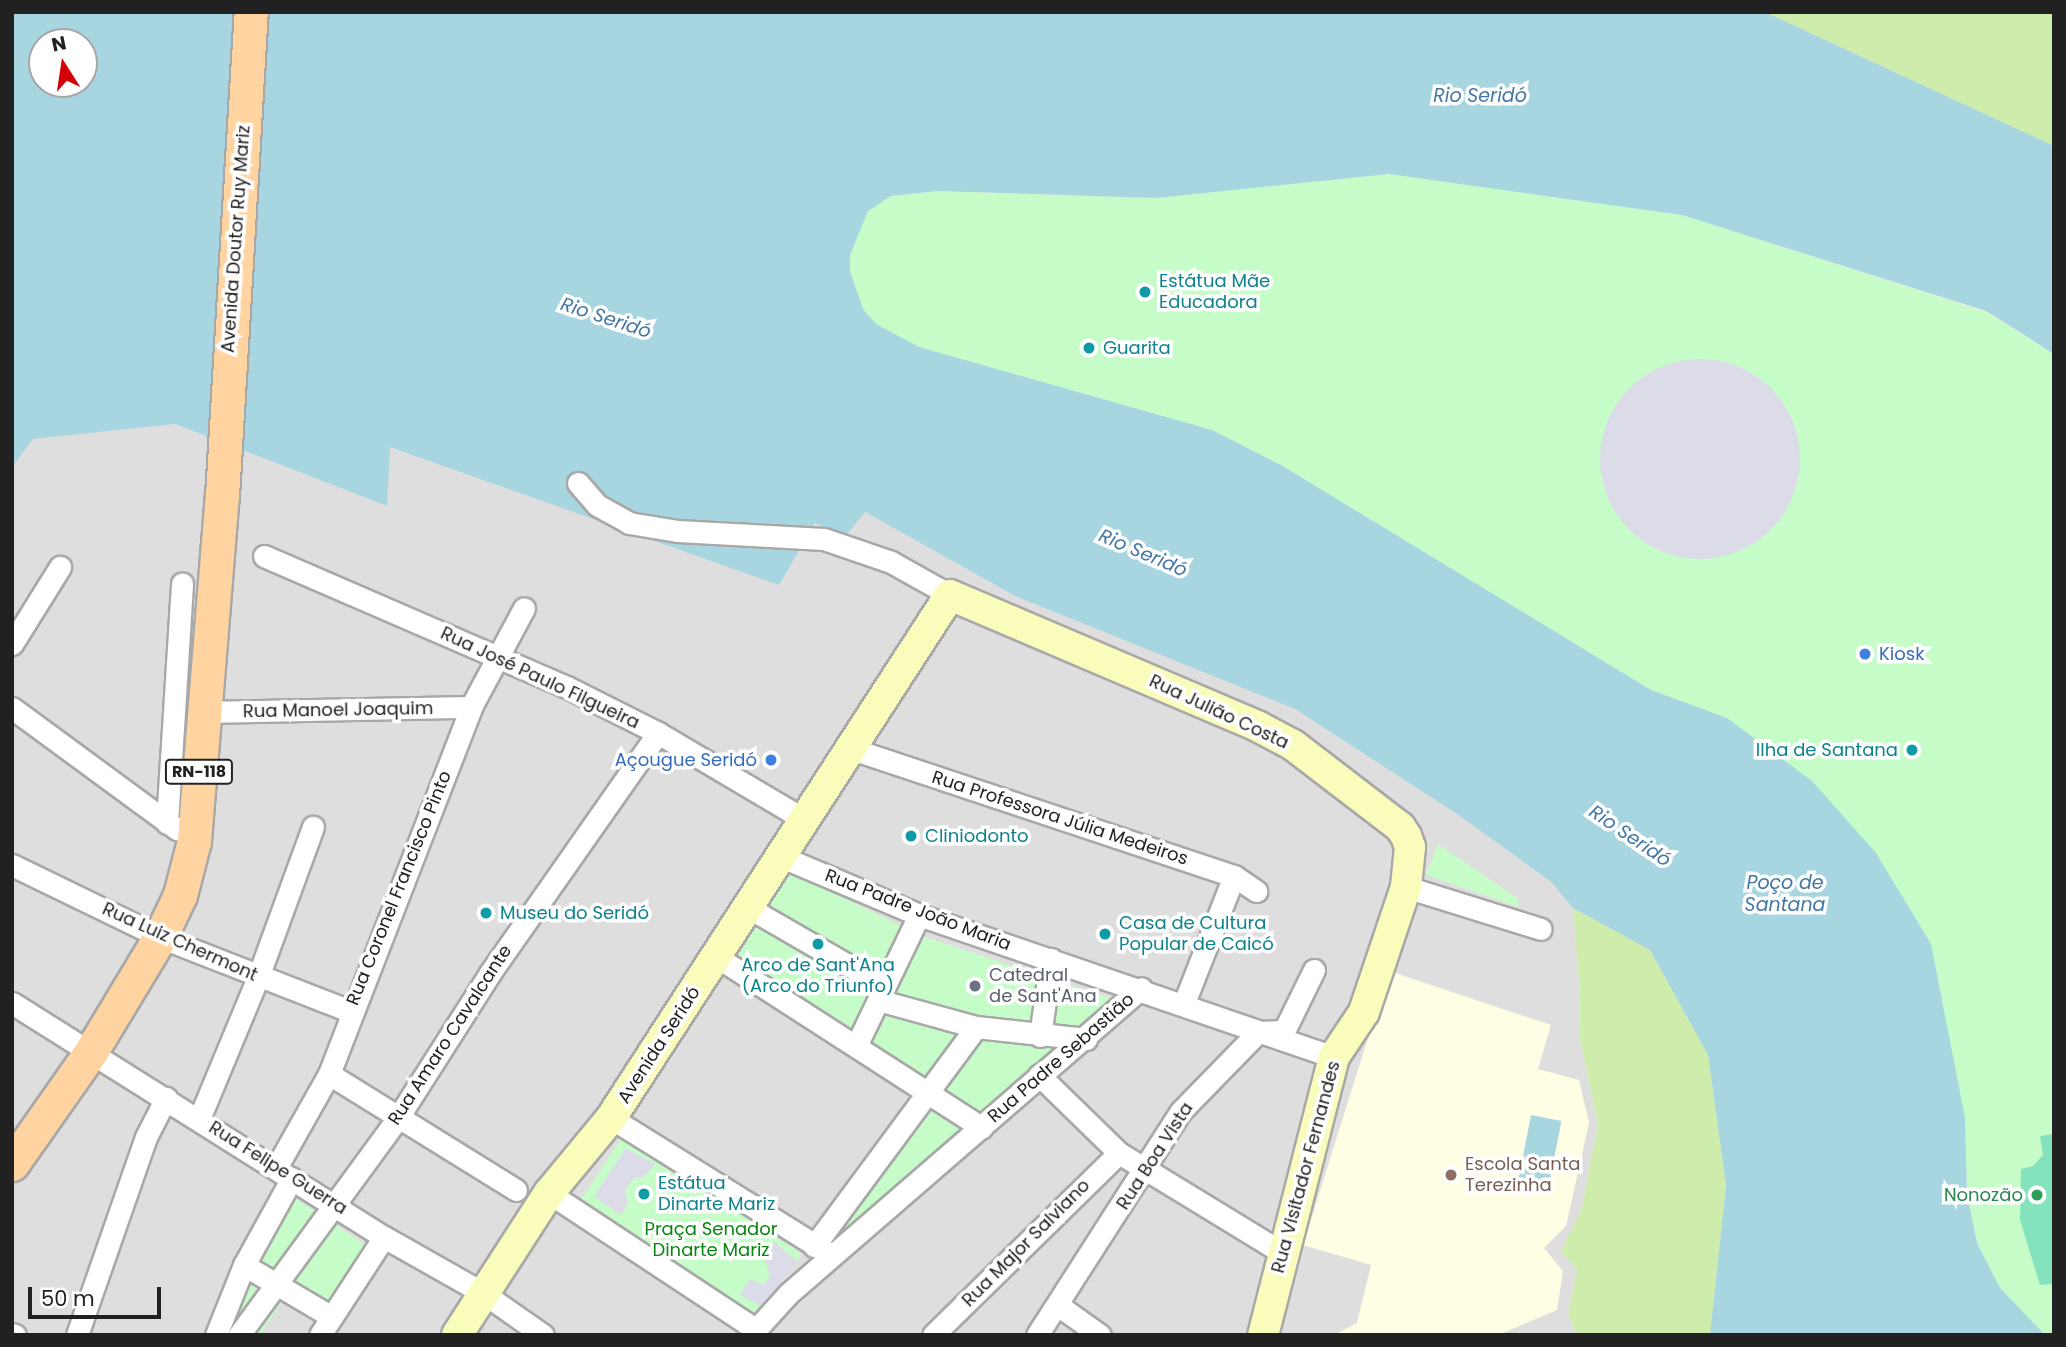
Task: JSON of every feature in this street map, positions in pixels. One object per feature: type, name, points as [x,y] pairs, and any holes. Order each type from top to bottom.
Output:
[{"type":"main road","name":"Avenida Doutor Ruy Mariz","points":[[204,712],[251,12]]},
{"type":"main road","name":"Avenida Seridó","points":[[457,1335],[549,1193],[611,1118],[806,820],[856,751],[950,595]]},
{"type":"main road","name":"Rua Julião Costa","points":[[950,595],[1293,746],[1400,827],[1410,847],[1406,887]]},
{"type":"main road","name":"RN-118","points":[[17,1146],[90,1054],[160,937],[180,895],[181,832],[204,712]]},
{"type":"main road","name":"Rua Visitador Fernandes","points":[[1263,1335],[1334,1057],[1364,1012],[1406,887]]},
{"type":"street","points":[[579,483],[597,505],[629,523],[678,531],[787,534],[824,540],[891,562],[950,595]]},
{"type":"street","name":"Rua José Paulo Filgueira","points":[[264,556],[499,658],[658,733],[806,820]]},
{"type":"street","points":[[12,644],[60,567]]},
{"type":"street","points":[[181,832],[182,583]]},
{"type":"street","name":"Rua Coronel Francisco Pinto","points":[[216,1335],[244,1265],[329,1074],[350,1011],[471,707],[524,608]]},
{"type":"street","name":"Rua Manoel Joaquim","points":[[204,712],[471,707]]},
{"type":"street","points":[[12,708],[181,832]]},
{"type":"street","name":"Rua Amaro Cavalcante","points":[[239,1335],[273,1282],[399,1116],[490,973],[658,733]]},
{"type":"street","name":"Rua Professora Júlia Medeiros","points":[[856,751],[1234,876],[1256,891]]},
{"type":"street","points":[[199,1119],[258,977],[313,827]]},
{"type":"street","name":"Rua Padre João Maria","points":[[782,857],[919,915],[1141,988],[1334,1057]]},
{"type":"street","name":"Rua Luiz Chermont","points":[[12,865],[160,937],[350,1011]]},
{"type":"street","points":[[1184,1003],[1234,876]]},
{"type":"street","points":[[1406,887],[1541,929]]},
{"type":"street","points":[[749,908],[881,993],[976,1027],[1086,1039]]},
{"type":"street","points":[[856,1046],[919,915]]},
{"type":"street","points":[[717,957],[927,1094],[976,1027]]},
{"type":"street","points":[[1040,1036],[1051,959]]},
{"type":"street","name":"Rua Boa Vista","points":[[1037,1335],[1059,1306],[1181,1111],[1258,1032],[1284,1031],[1314,970]]},
{"type":"street","name":"Rua Padre Sebastião","points":[[824,1251],[982,1128],[1039,1074],[1086,1039],[1141,988]]},
{"type":"street","name":"Rua Felipe Guerra","points":[[12,1003],[384,1237],[483,1293],[543,1335]]},
{"type":"street","points":[[329,1074],[516,1190]]},
{"type":"street","points":[[1039,1074],[1119,1153],[1283,1253]]},
{"type":"street","name":"Rua Padre Sebastião","points":[[753,1332],[824,1251],[927,1094],[982,1128]]},
{"type":"street","points":[[77,1335],[146,1137],[166,1098]]},
{"type":"street","points":[[611,1118],[824,1251]]},
{"type":"street","name":"Rua Major Salviano","points":[[947,1331],[1119,1153]]},
{"type":"street","points":[[549,1193],[753,1332]]},
{"type":"street","points":[[244,1265],[273,1282],[326,1326],[384,1237]]},
{"type":"street","points":[[1059,1306],[1100,1335]]},
{"type":"shaded area","points":[[1700,359],[1738,367],[1771,388],[1792,421],[1800,459],[1792,497],[1771,530],[1738,551],[1700,559],[1662,551],[1629,530],[1608,497],[1600,459],[1608,421],[1629,388],[1662,367]]},
{"type":"shaded area","points":[[175,424],[387,506],[389,447],[815,523],[865,512],[1015,596],[1295,709],[1460,816],[1551,882],[1573,908],[1580,993],[1579,1034],[1598,1125],[1581,1211],[1562,1251],[1577,1270],[1568,1314],[1578,1335],[12,1335],[12,467],[33,439]]},
{"type":"shaded area","name":"Escola Santa Terezinha","points":[[1389,971],[1551,1025],[1538,1069],[1579,1080],[1589,1123],[1566,1226],[1544,1248],[1563,1271],[1557,1310],[1498,1335],[1334,1335],[1357,1323],[1371,1265],[1303,1245]]},
{"type":"shaded area","points":[[626,1148],[655,1164],[644,1177],[634,1177],[625,1191],[628,1204],[620,1215],[594,1196]]},
{"type":"shaded area","points":[[775,1242],[797,1261],[765,1308],[740,1295],[750,1279],[764,1285],[770,1276],[764,1257]]},
{"type":"green space","points":[[1765,12],[2054,12],[2054,146]]},
{"type":"green space","name":"Ilha de Santana","points":[[1389,174],[1682,215],[1986,312],[2054,354],[2054,1335],[2039,1331],[2000,1288],[1977,1243],[1967,1194],[1965,1118],[1727,718],[1651,690],[1281,465],[1212,430],[919,347],[875,324],[863,309],[850,271],[850,255],[868,210],[891,196],[938,191],[1156,198]]},
{"type":"green space","points":[[1438,844],[1517,898],[1519,907],[1426,875]]},
{"type":"green space","points":[[778,867],[922,936],[1116,1000],[814,1270],[942,1088],[839,1027],[726,951]]},
{"type":"green space","points":[[1573,908],[1650,950],[1708,1055],[1726,1185],[1710,1335],[1578,1335],[1568,1314],[1577,1270],[1561,1251],[1581,1211],[1598,1125],[1579,1034],[1580,993]]},
{"type":"green space","name":"Nonozão","points":[[2054,1134],[2054,1284],[2040,1285],[2020,1220],[2021,1169],[2033,1166],[2043,1155],[2040,1136]]},
{"type":"green space","name":"Praça Senador Dinarte Mariz","points":[[622,1137],[801,1254],[758,1320],[579,1203]]},
{"type":"green space","points":[[292,1196],[373,1250],[331,1315],[288,1292],[260,1335],[235,1335],[243,1293]]},
{"type":"water","points":[[12,12],[1765,12],[2054,146],[2054,354],[1986,311],[1682,215],[1389,174],[1156,198],[938,191],[891,196],[868,211],[850,255],[850,271],[863,309],[876,324],[919,347],[1212,430],[1281,465],[1651,690],[1727,718],[1812,781],[1876,853],[1931,944],[1965,1118],[1967,1194],[1977,1243],[2000,1288],[2045,1335],[1710,1335],[1726,1185],[1708,1055],[1650,950],[1573,908],[1551,882],[1460,816],[1295,709],[1015,596],[865,512],[845,537],[815,523],[779,585],[390,447],[387,506],[175,424],[33,439],[12,467]]},
{"type":"water","points":[[1531,1115],[1561,1121],[1549,1184],[1519,1178]]},
{"type":"place","name":"Estátua Mãe Educadora","points":[[1145,292]]},
{"type":"place","name":"Guarita","points":[[1089,348]]},
{"type":"place","name":"Kiosk","points":[[1865,654]]},
{"type":"place","name":"Ilha de Santana","points":[[1912,750]]},
{"type":"place","name":"Açougue Seridó","points":[[771,760]]},
{"type":"place","name":"Cliniodonto","points":[[911,836]]},
{"type":"place","name":"Museu do Seridó","points":[[486,913]]},
{"type":"place","name":"Casa de Cultura Popular de Caicó","points":[[1105,934]]},
{"type":"place","name":"Arco de Sant'Ana (Arco do Triunfo)","points":[[818,944]]},
{"type":"place","name":"Catedral de Sant'Ana","points":[[975,986]]},
{"type":"place","name":"Escola Santa Terezinha","points":[[1451,1175]]},
{"type":"place","name":"Estátua Dinarte Mariz","points":[[644,1194]]},
{"type":"place","name":"Nonozão","points":[[2037,1195]]},
{"type":"water label","name":"Rio Seridó","points":[[1480,96]]},
{"type":"water label","name":"Rio Seridó","points":[[606,318]]},
{"type":"water label","name":"Rio Seridó","points":[[1143,553]]},
{"type":"water label","name":"Rio Seridó","points":[[1630,836]]},
{"type":"water label","name":"Poço de Santana","points":[[1785,894]]}]
